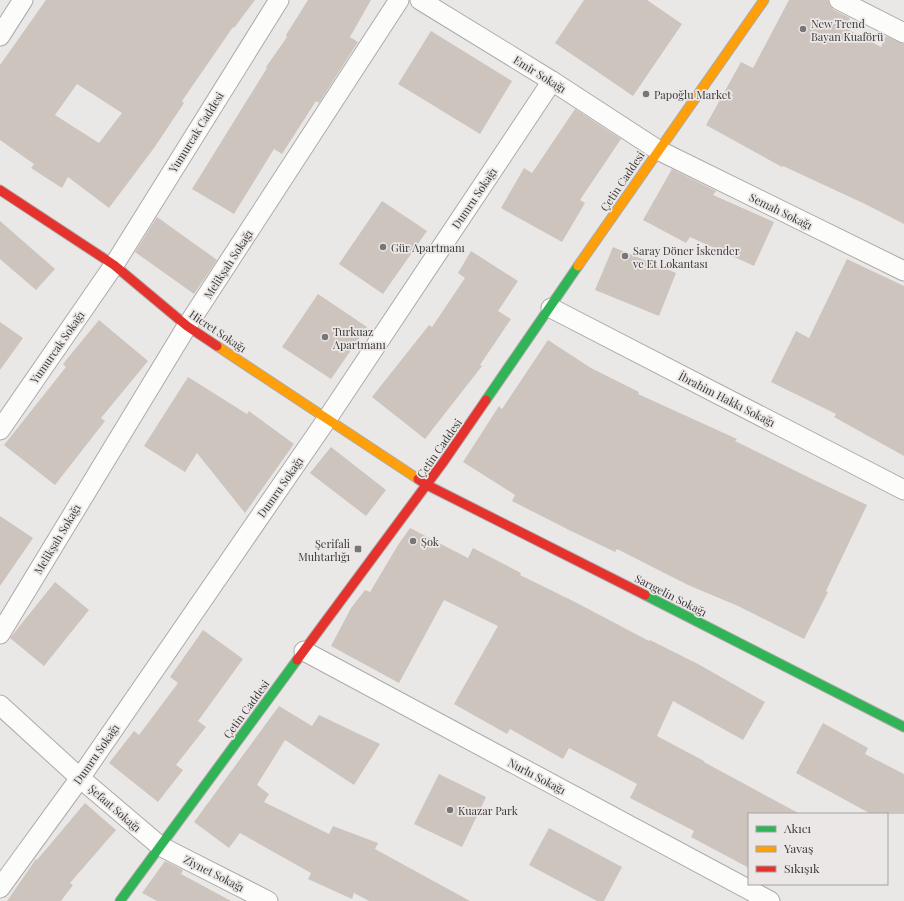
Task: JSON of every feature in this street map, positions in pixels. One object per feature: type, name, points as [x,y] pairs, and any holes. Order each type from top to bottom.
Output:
[{"type":"street","points":[[0,36],[23,0]]},
{"type":"street","name":"Yumurcak Caddesi","points":[[114,265],[279,0]]},
{"type":"street","name":"Melikşah Sokağı","points":[[0,634],[187,326],[399,0]]},
{"type":"street","name":"Emir Sokağı","points":[[420,0],[552,81],[658,150]]},
{"type":"street","name":"Çetin Caddesi","points":[[120,901],[427,485],[551,308],[658,150],[764,0]]},
{"type":"street","points":[[839,0],[904,33]]},
{"type":"street","name":"Dumru Sokağı","points":[[0,888],[80,778],[327,419],[552,81]]},
{"type":"street","name":"Semah Sokağı","points":[[658,150],[904,271]]},
{"type":"street","name":"Hicret Sokağı","points":[[0,190],[114,265],[187,326],[427,485]]},
{"type":"street","name":"Yumurcak Sokağı","points":[[0,430],[114,265]]},
{"type":"street","name":"İbrahim Hakkı Sokağı","points":[[551,308],[904,490]]},
{"type":"street","name":"Sarıgelin Sokağı","points":[[427,485],[904,727]]},
{"type":"street","name":"Nurlu Sokağı","points":[[304,651],[770,901]]},
{"type":"street","name":"Şefaat Sokağı","points":[[0,705],[80,778],[160,846]]},
{"type":"street","name":"Ziynet Sokağı","points":[[160,846],[268,901]]},
{"type":"building","points":[[46,0],[255,0],[234,28],[233,27],[182,101],[184,103],[154,148],[109,208],[68,177],[62,188],[31,168],[34,164],[0,140],[0,65]],"holes":[[[77,84],[122,113],[99,143],[55,115]]]},
{"type":"building","points":[[308,0],[371,0],[350,37],[358,42],[319,103],[316,101],[282,154],[274,149],[234,214],[192,189],[267,68],[266,67],[287,37],[286,35]]},
{"type":"building","points":[[584,0],[647,0],[682,24],[633,96],[555,43]]},
{"type":"building","points":[[789,0],[828,0],[830,6],[834,10],[850,18],[845,28],[881,47],[886,36],[904,44],[904,224],[865,204],[783,166],[782,167],[706,125],[741,62],[753,68]]},
{"type":"building","points":[[431,31],[512,81],[480,134],[398,84]]},
{"type":"building","points":[[575,109],[621,139],[580,200],[585,203],[562,242],[501,208],[524,168],[532,173]]},
{"type":"building","points":[[672,169],[716,191],[713,195],[774,222],[754,266],[690,237],[686,243],[643,220]]},
{"type":"building","name":"Gür Apartmanı","points":[[382,201],[427,231],[383,294],[339,264]]},
{"type":"building","points":[[157,217],[217,260],[194,294],[135,252]]},
{"type":"building","points":[[0,221],[55,269],[36,290],[0,259]]},
{"type":"building","points":[[613,247],[676,273],[659,316],[595,290]]},
{"type":"building","points":[[471,251],[518,281],[498,311],[511,319],[480,365],[482,366],[425,439],[372,397],[429,325],[432,327],[465,278],[458,273]]},
{"type":"building","points":[[847,259],[904,286],[904,456],[834,417],[836,414],[771,382],[796,331],[809,338]]},
{"type":"building","name":"Turkuaz Apartmanı","points":[[318,294],[367,327],[331,379],[282,347]]},
{"type":"building","points":[[99,320],[148,361],[101,418],[105,421],[55,485],[4,445],[66,367],[63,364]]},
{"type":"building","points":[[0,322],[23,338],[0,370]]},
{"type":"building","points":[[548,340],[591,368],[639,392],[638,394],[737,439],[735,441],[867,505],[826,591],[828,592],[804,639],[738,606],[688,585],[617,549],[615,552],[512,501],[515,495],[463,462],[499,406],[502,409]]},
{"type":"building","points":[[188,377],[247,414],[249,411],[294,444],[245,513],[197,453],[185,472],[144,446]]},
{"type":"building","points":[[331,447],[386,490],[366,516],[310,473]]},
{"type":"building","points":[[0,516],[33,538],[0,586]]},
{"type":"building","points":[[410,528],[468,558],[473,548],[521,573],[520,575],[649,641],[650,640],[698,664],[765,702],[743,740],[673,701],[657,736],[798,813],[748,813],[748,867],[691,837],[694,831],[630,798],[637,784],[569,748],[563,759],[510,729],[507,734],[454,704],[498,626],[444,600],[399,683],[331,646],[351,608],[365,590],[370,592]]},
{"type":"building","points":[[55,582],[89,610],[44,666],[10,638]]},
{"type":"building","points":[[203,630],[243,659],[198,721],[206,727],[176,765],[183,770],[158,802],[109,763],[134,731],[139,735],[178,683],[170,677]]},
{"type":"building","points":[[279,706],[312,726],[319,715],[380,744],[354,785],[285,740],[257,785],[269,794],[264,802],[329,834],[333,826],[378,843],[375,849],[470,901],[369,901],[354,893],[352,899],[308,879],[311,873],[240,833],[229,848],[194,822]]},
{"type":"building","points":[[823,723],[868,748],[865,754],[904,774],[904,814],[869,813],[796,773]]},
{"type":"building","name":"Kuazar Park","points":[[439,774],[486,797],[462,847],[414,824]]},
{"type":"building","points":[[85,803],[116,830],[70,883],[73,885],[61,901],[7,901],[36,859],[37,860]]},
{"type":"building","points":[[549,828],[622,867],[604,901],[597,901],[529,865]]},
{"type":"building","points":[[165,861],[183,870],[181,874],[231,901],[157,901],[142,893]]},
{"type":"traffic: fast","points":[[486,400],[578,266]]},
{"type":"traffic: fast","points":[[645,595],[904,727]]},
{"type":"traffic: fast","points":[[120,901],[297,660]]},
{"type":"traffic: slow","points":[[578,266],[764,0]]},
{"type":"traffic: slow","points":[[217,346],[418,479]]},
{"type":"traffic: jam","points":[[0,190],[114,265],[187,326],[217,346]]},
{"type":"traffic: jam","points":[[297,660],[444,461],[486,400]]},
{"type":"traffic: jam","points":[[418,479],[427,485],[645,595]]},
{"type":"place","name":"New Trend Bayan Kuaförü","points":[[803,29]]},
{"type":"place","name":"Papoğlu Market","points":[[646,94]]},
{"type":"place","name":"Gür Apartmanı","points":[[383,247]]},
{"type":"place","name":"Saray Döner İskender ve Et Lokantası","points":[[625,256]]},
{"type":"place","name":"Turkuaz Apartmanı","points":[[325,337]]},
{"type":"place","name":"Şok","points":[[413,541]]},
{"type":"place","name":"Şerifali Muhtarlığı","points":[[358,549]]},
{"type":"place","name":"Kuazar Park","points":[[450,810]]}]
